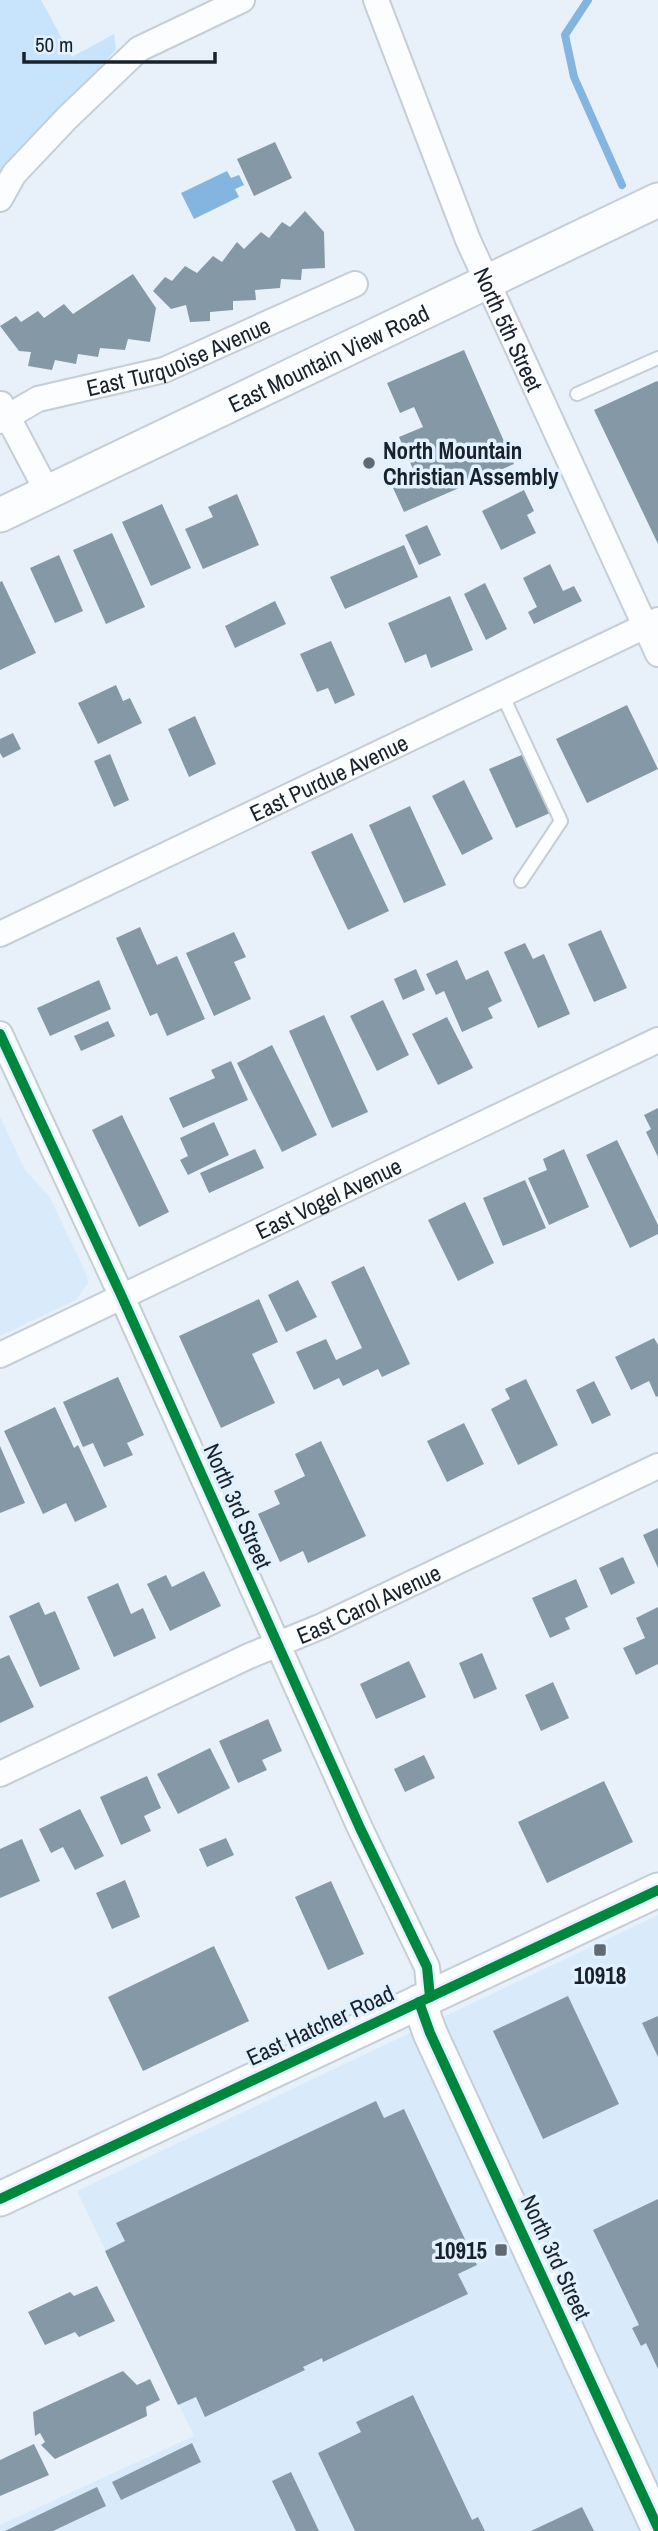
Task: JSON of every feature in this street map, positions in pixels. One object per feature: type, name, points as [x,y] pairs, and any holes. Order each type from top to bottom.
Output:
[{"type":"street","points":[[0,199],[14,174],[66,118],[139,49],[242,0]]},
{"type":"street","name":"North 5th Street","points":[[376,0],[468,240],[652,623],[658,653]]},
{"type":"street","name":"East Mountain View Road","points":[[0,515],[658,200]]},
{"type":"street","name":"East Turquoise Avenue","points":[[2,413],[38,399],[164,370],[355,284]]},
{"type":"street","points":[[2,413],[48,493]]},
{"type":"street","name":"East Purdue Avenue","points":[[0,934],[652,623]]},
{"type":"street","name":"North 3rd Street","points":[[0,1034],[122,1297],[360,1828],[427,1967],[424,1999],[430,2033],[658,2528]]},
{"type":"street","name":"East Vogel Avenue","points":[[0,1355],[658,1040]]},
{"type":"street","name":"East Carol Avenue","points":[[0,1774],[277,1644],[322,1626],[658,1466]]},
{"type":"street","name":"East Hatcher Road","points":[[0,2199],[658,1890]]},
{"type":"lane","points":[[578,394],[658,358]]},
{"type":"lane","points":[[502,694],[561,821],[521,881]]},
{"type":"shaded area","points":[[0,0],[41,0],[72,57],[114,34],[116,49],[0,183]]},
{"type":"shaded area","points":[[0,1116],[25,1170],[49,1196],[86,1273],[88,1283],[76,1300],[0,1336]]},
{"type":"shaded area","points":[[658,1915],[658,2531],[0,2531],[0,2525],[194,2436],[77,2191]]},
{"type":"water","points":[[227,171],[231,178],[239,175],[244,185],[235,189],[239,197],[194,219],[181,193]]},
{"type":"building","points":[[275,142],[292,178],[254,196],[237,159]]},
{"type":"building","points":[[305,211],[324,232],[325,268],[302,269],[301,280],[281,279],[280,288],[255,290],[256,300],[233,301],[233,310],[210,312],[210,321],[190,322],[186,305],[171,309],[153,291],[165,277],[172,281],[185,266],[197,273],[213,256],[222,262],[237,242],[244,249],[261,232],[269,238],[282,222],[290,227]]},
{"type":"building","points":[[133,274],[156,308],[150,342],[128,339],[125,350],[100,348],[98,357],[78,354],[76,364],[55,360],[52,370],[28,366],[31,352],[19,351],[0,326],[16,316],[21,322],[38,311],[44,318],[64,304],[73,314]]},
{"type":"building","points":[[464,350],[514,464],[404,512],[389,479],[413,469],[399,437],[423,427],[414,407],[400,413],[387,383]]},
{"type":"building","points":[[658,382],[658,544],[594,410]]},
{"type":"building","points":[[524,490],[534,511],[527,515],[536,533],[501,550],[482,511]]},
{"type":"building","points":[[237,494],[259,545],[203,569],[185,529],[213,517],[208,507]]},
{"type":"building","points":[[162,504],[191,568],[151,586],[122,522]]},
{"type":"building","points":[[427,525],[441,555],[419,565],[405,535]]},
{"type":"building","points":[[112,533],[145,607],[106,624],[73,550]]},
{"type":"building","points":[[404,545],[418,577],[345,609],[330,577]]},
{"type":"building","points":[[59,555],[83,611],[55,623],[30,568]]},
{"type":"building","points":[[550,564],[563,591],[574,586],[582,601],[534,624],[528,612],[537,607],[523,578]]},
{"type":"building","points":[[2,581],[36,653],[0,670],[0,582]]},
{"type":"building","points":[[485,583],[507,629],[486,640],[464,594]]},
{"type":"building","points":[[450,596],[473,650],[431,668],[426,654],[405,663],[388,623]]},
{"type":"building","points":[[275,601],[286,624],[235,648],[225,626]]},
{"type":"building","points":[[331,641],[355,695],[335,704],[328,688],[317,692],[300,654]]},
{"type":"building","points":[[116,685],[123,701],[130,698],[142,723],[98,744],[78,703]]},
{"type":"building","points":[[627,705],[658,769],[587,803],[556,739]]},
{"type":"building","points":[[195,716],[216,764],[189,777],[168,729]]},
{"type":"building","points":[[13,733],[21,749],[3,758],[0,753],[0,739]]},
{"type":"building","points":[[110,754],[129,800],[114,807],[94,761]]},
{"type":"building","points":[[524,754],[550,813],[516,828],[489,769]]},
{"type":"building","points":[[464,780],[493,839],[462,855],[432,796]]},
{"type":"building","points":[[410,806],[446,885],[404,903],[369,825]]},
{"type":"building","points":[[352,833],[389,911],[348,930],[311,852]]},
{"type":"building","points":[[140,927],[157,965],[177,956],[205,1019],[167,1036],[157,1013],[150,1016],[116,938]]},
{"type":"building","points":[[601,930],[627,988],[594,1002],[568,944]]},
{"type":"building","points":[[234,932],[246,957],[234,962],[251,999],[214,1016],[186,953]]},
{"type":"building","points":[[525,943],[533,959],[544,954],[570,1014],[538,1028],[504,952]]},
{"type":"building","points":[[457,960],[466,980],[488,970],[502,1001],[488,1008],[493,1018],[462,1032],[444,991],[436,995],[426,974]]},
{"type":"building","points":[[416,969],[425,990],[403,1000],[394,979]]},
{"type":"building","points":[[99,980],[111,1009],[50,1036],[37,1008]]},
{"type":"building","points":[[383,1000],[409,1055],[377,1071],[350,1016]]},
{"type":"building","points":[[324,1015],[368,1112],[332,1128],[289,1031]]},
{"type":"building","points":[[447,1017],[473,1068],[438,1085],[412,1034]]},
{"type":"building","points":[[108,1021],[115,1036],[81,1051],[74,1036]]},
{"type":"building","points":[[272,1045],[317,1135],[282,1152],[237,1063]]},
{"type":"building","points":[[231,1061],[248,1100],[183,1128],[169,1098],[215,1078],[211,1070]]},
{"type":"building","points":[[658,1108],[658,1157],[646,1132],[651,1129],[644,1115]]},
{"type":"building","points":[[122,1115],[169,1212],[139,1227],[92,1130]]},
{"type":"building","points":[[214,1122],[229,1155],[188,1175],[180,1160],[188,1156],[180,1138]]},
{"type":"building","points":[[617,1140],[658,1225],[658,1234],[630,1248],[586,1155]]},
{"type":"building","points":[[255,1149],[264,1168],[209,1193],[200,1173]]},
{"type":"building","points":[[564,1149],[589,1207],[549,1225],[528,1178],[547,1170],[543,1159]]},
{"type":"building","points":[[525,1180],[546,1228],[503,1246],[483,1198]]},
{"type":"building","points":[[465,1202],[494,1263],[458,1281],[428,1220]]},
{"type":"building","points":[[364,1266],[410,1364],[382,1377],[378,1369],[343,1386],[339,1378],[314,1390],[296,1352],[326,1339],[336,1360],[362,1348],[331,1282]]},
{"type":"building","points":[[298,1280],[317,1317],[286,1332],[268,1295]]},
{"type":"building","points":[[259,1299],[278,1342],[252,1354],[275,1403],[221,1428],[179,1336]]},
{"type":"building","points":[[654,1338],[658,1345],[656,1397],[649,1381],[631,1390],[615,1357]]},
{"type":"building","points":[[118,1377],[144,1435],[127,1443],[133,1455],[104,1467],[93,1443],[83,1447],[63,1402]]},
{"type":"building","points":[[526,1379],[558,1445],[518,1465],[491,1409],[510,1399],[505,1389]]},
{"type":"building","points":[[594,1381],[611,1415],[592,1424],[576,1390]]},
{"type":"building","points":[[55,1407],[74,1448],[78,1445],[107,1507],[75,1522],[66,1503],[43,1514],[4,1431]]},
{"type":"building","points":[[464,1423],[484,1464],[447,1482],[427,1441]]},
{"type":"building","points":[[321,1441],[366,1536],[308,1563],[303,1551],[280,1562],[258,1514],[280,1504],[274,1491],[305,1476],[295,1454]]},
{"type":"building","points":[[0,1446],[25,1503],[0,1513]]},
{"type":"building","points":[[658,1528],[658,1568],[643,1535]]},
{"type":"building","points":[[623,1557],[635,1583],[611,1595],[599,1568]]},
{"type":"building","points":[[204,1571],[221,1606],[170,1631],[147,1584],[166,1575],[172,1587]]},
{"type":"building","points":[[576,1579],[588,1607],[565,1618],[570,1629],[550,1638],[532,1598]]},
{"type":"building","points":[[118,1583],[131,1614],[143,1608],[156,1638],[114,1657],[87,1597]]},
{"type":"building","points":[[39,1602],[45,1615],[55,1611],[80,1669],[40,1687],[9,1616]]},
{"type":"building","points":[[658,1607],[658,1664],[636,1675],[623,1648],[645,1638],[636,1618]]},
{"type":"building","points":[[482,1653],[497,1689],[474,1699],[459,1663]]},
{"type":"building","points":[[9,1655],[34,1707],[0,1723],[0,1659]]},
{"type":"building","points":[[409,1661],[426,1697],[376,1719],[360,1684]]},
{"type":"building","points":[[553,1682],[569,1718],[541,1731],[525,1695]]},
{"type":"building","points":[[268,1719],[282,1751],[262,1760],[267,1770],[238,1783],[219,1741]]},
{"type":"building","points":[[210,1748],[230,1788],[178,1814],[157,1774]]},
{"type":"building","points":[[424,1755],[435,1778],[405,1792],[394,1769]]},
{"type":"building","points":[[147,1776],[161,1808],[144,1816],[151,1831],[121,1845],[100,1797]]},
{"type":"building","points":[[604,1781],[633,1842],[547,1883],[518,1822]]},
{"type":"building","points":[[80,1809],[104,1856],[75,1870],[63,1847],[51,1853],[39,1829]]},
{"type":"building","points":[[226,1838],[234,1855],[207,1867],[199,1849]]},
{"type":"building","points":[[22,1839],[40,1881],[0,1898],[0,1849]]},
{"type":"building","points":[[125,1880],[140,1917],[112,1929],[96,1893]]},
{"type":"building","points":[[331,1881],[364,1954],[328,1970],[295,1897]]},
{"type":"building","points":[[214,1946],[249,2021],[143,2071],[108,1997]]},
{"type":"building","points":[[568,1996],[619,2104],[543,2139],[493,2031]]},
{"type":"building","points":[[658,2016],[658,2057],[642,2023]]},
{"type":"building","points":[[376,2101],[384,2118],[404,2109],[477,2265],[458,2274],[468,2294],[323,2362],[322,2358],[303,2367],[305,2370],[205,2417],[196,2397],[178,2405],[105,2251],[125,2241],[116,2223]]},
{"type":"building","points":[[658,2199],[658,2369],[646,2343],[641,2346],[632,2328],[639,2325],[593,2230]]},
{"type":"building","points":[[97,2286],[115,2321],[79,2337],[75,2332],[45,2345],[28,2312],[70,2292],[74,2296]]},
{"type":"building","points":[[123,2371],[137,2385],[150,2379],[160,2400],[146,2407],[147,2416],[55,2459],[41,2445],[45,2442],[40,2433],[35,2436],[33,2412]]},
{"type":"building","points":[[413,2395],[472,2520],[478,2517],[485,2531],[355,2531],[318,2453],[361,2432],[356,2422]]},
{"type":"building","points":[[192,2443],[201,2462],[121,2500],[112,2482]]},
{"type":"building","points":[[34,2444],[49,2475],[0,2496],[0,2460]]},
{"type":"building","points":[[291,2472],[319,2531],[296,2531],[272,2481]]},
{"type":"building","points":[[97,2487],[106,2506],[53,2531],[5,2531]]},
{"type":"building","points":[[582,2507],[594,2531],[531,2531]]},
{"type":"waterway","points":[[588,0],[565,35],[574,77],[622,185]]},
{"type":"cycle path","points":[[0,1034],[122,1297],[360,1828],[427,1967],[430,1997]]},
{"type":"cycle path","points":[[0,2199],[658,1890]]},
{"type":"cycle path","points":[[419,2002],[430,2033],[658,2528]]},
{"type":"place","name":"North Mountain Christian Assembly","points":[[369,463]]},
{"type":"place","name":"10918","points":[[600,1950]]},
{"type":"place","name":"10915","points":[[501,2250]]}]
